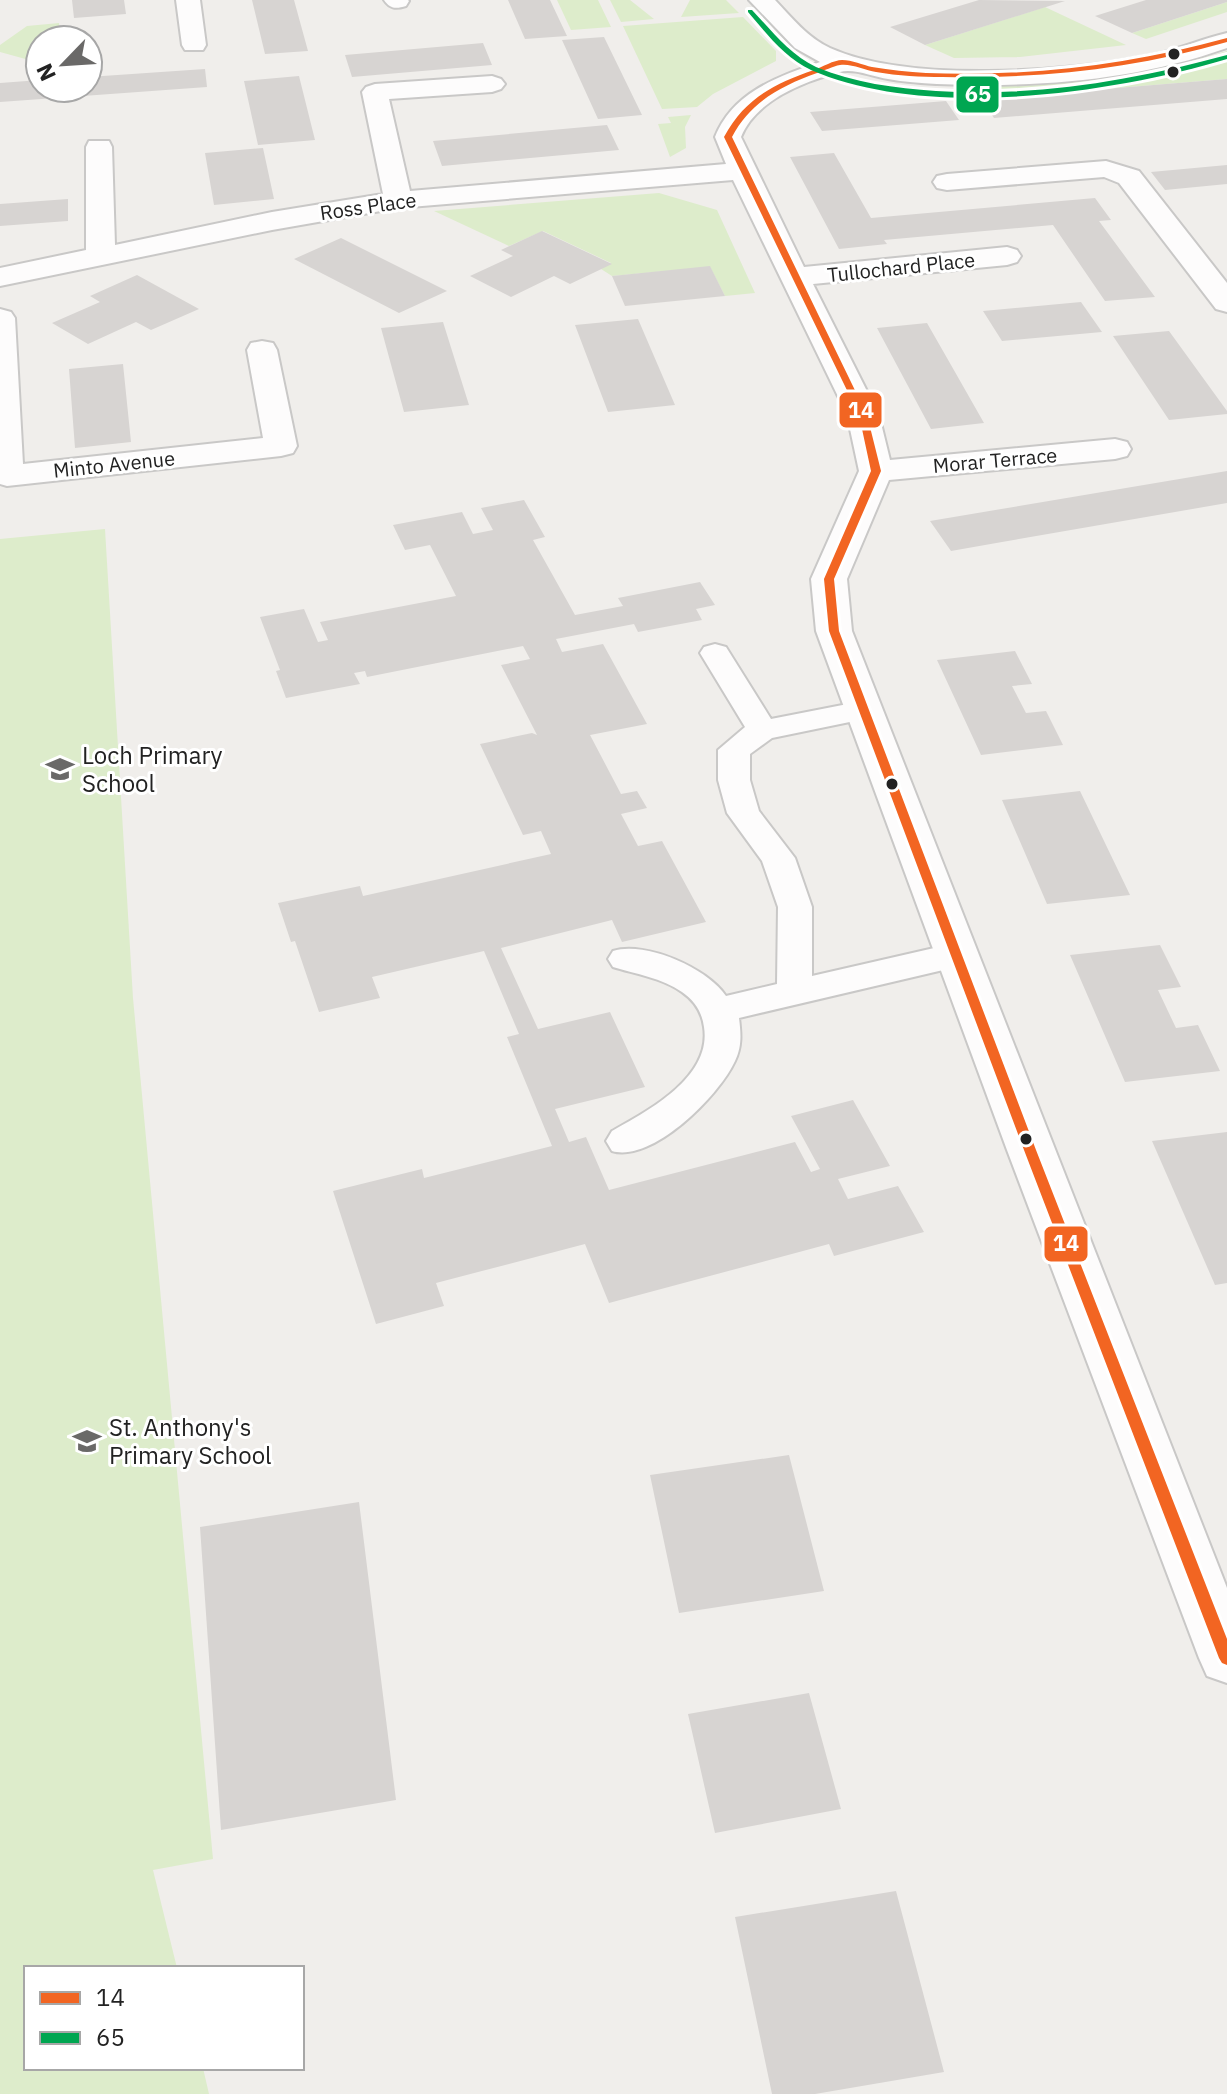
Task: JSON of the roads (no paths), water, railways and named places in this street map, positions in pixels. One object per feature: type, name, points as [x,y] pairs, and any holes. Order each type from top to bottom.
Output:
[{"type":"street","points":[[188,0],[194,45]]},
{"type":"street","points":[[761,0],[813,49],[842,62],[873,70],[915,74],[1049,74],[1150,63],[1227,40]]},
{"type":"street","points":[[842,62],[755,101],[735,117],[728,137],[863,415],[876,471],[829,579],[834,631],[1227,1658]]},
{"type":"street","points":[[398,200],[375,92],[492,84]]},
{"type":"street","points":[[99,147],[101,255]]},
{"type":"street","points":[[947,182],[1106,169],[1120,171],[1129,177],[1227,303]]},
{"type":"street","name":"Ross Place","points":[[0,277],[272,221],[398,200],[742,171]]},
{"type":"street","name":"Tullochard Place","points":[[795,277],[1007,256]]},
{"type":"street","name":"Minto Avenue","points":[[0,318],[7,476],[281,446],[262,350]]},
{"type":"street","name":"Morar Terrace","points":[[876,471],[1115,449]]},
{"type":"lane","points":[[715,653],[762,730]]},
{"type":"lane","points":[[795,992],[795,907],[778,858],[743,813],[734,780],[734,750],[762,730],[863,710]]},
{"type":"lane","points":[[718,1011],[956,955]]},
{"type":"lane","points":[[625,959],[676,975],[704,991],[718,1011],[724,1034],[716,1066],[690,1098],[671,1114],[625,1141]]},
{"type":"place","name":"Loch Primary School","points":[[60,769]]},
{"type":"place","name":"St. Anthony's Primary School","points":[[87,1441]]}]
